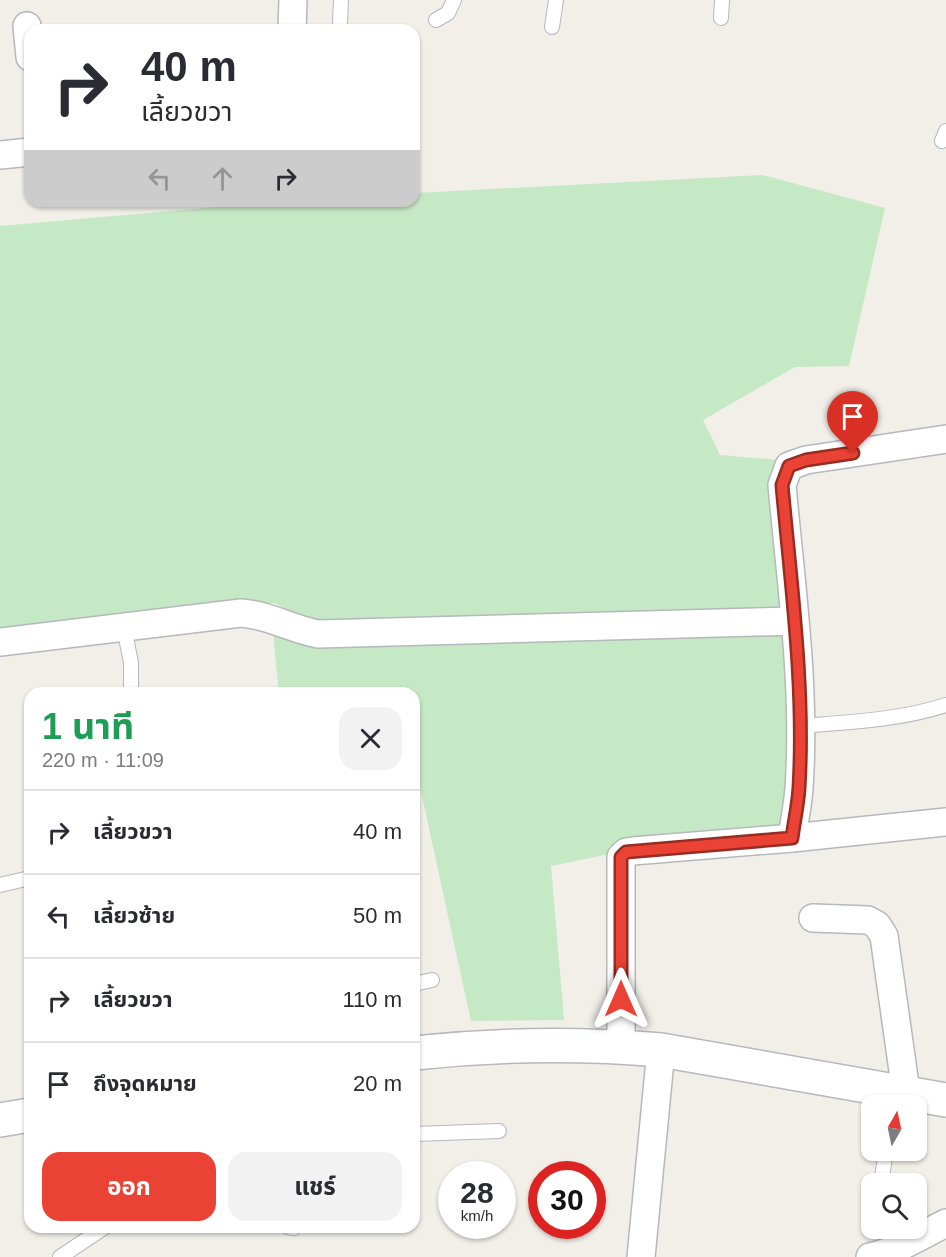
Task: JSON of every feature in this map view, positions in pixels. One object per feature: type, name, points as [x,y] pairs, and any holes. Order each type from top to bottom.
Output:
[{"type":"street","points":[[292,24],[293,0]]},
{"type":"street","points":[[0,155],[24,153]]},
{"type":"street","points":[[792,838],[799,790],[801,726],[782,485],[789,466],[806,460],[946,439]]},
{"type":"street","points":[[0,642],[241,613],[269,617],[304,632],[318,634],[794,621]]},
{"type":"street","points":[[621,1046],[621,857],[626,852],[946,822]]},
{"type":"street","points":[[813,918],[868,920],[877,925],[884,936],[897,1095]]},
{"type":"street","points":[[420,1052],[488,1045],[621,1046],[661,1050],[892,1095]]},
{"type":"street","points":[[641,1257],[661,1050]]},
{"type":"street","points":[[927,1098],[946,1100]]},
{"type":"street","points":[[0,1120],[24,1116]]},
{"type":"street","points":[[870,1257],[895,1248],[946,1223]]},
{"type":"lane","points":[[340,22],[341,0]]},
{"type":"lane","points":[[436,20],[448,13],[454,0]]},
{"type":"lane","points":[[552,27],[556,0]]},
{"type":"lane","points":[[721,18],[723,0]]},
{"type":"lane","points":[[124,627],[131,663],[131,687]]},
{"type":"lane","points":[[801,726],[848,723],[923,713],[946,705]]},
{"type":"lane","points":[[0,885],[24,879]]},
{"type":"lane","points":[[420,983],[432,980]]},
{"type":"lane","points":[[420,1134],[499,1131]]},
{"type":"lane","points":[[60,1257],[96,1233]]},
{"type":"green space","points":[[763,175],[885,208],[849,366],[795,367],[703,420],[720,455],[778,460],[784,612],[315,626],[275,603],[137,612],[0,632],[0,226],[217,207],[420,207],[420,193]]},
{"type":"green space","points":[[273,634],[787,634],[790,812],[780,832],[663,843],[551,866],[564,1020],[471,1021],[420,787],[420,687],[278,687]]},
{"type":"route","points":[[621,999],[621,857],[626,852],[792,838],[799,790],[801,726],[782,485],[789,466],[806,460],[853,453]]}]
